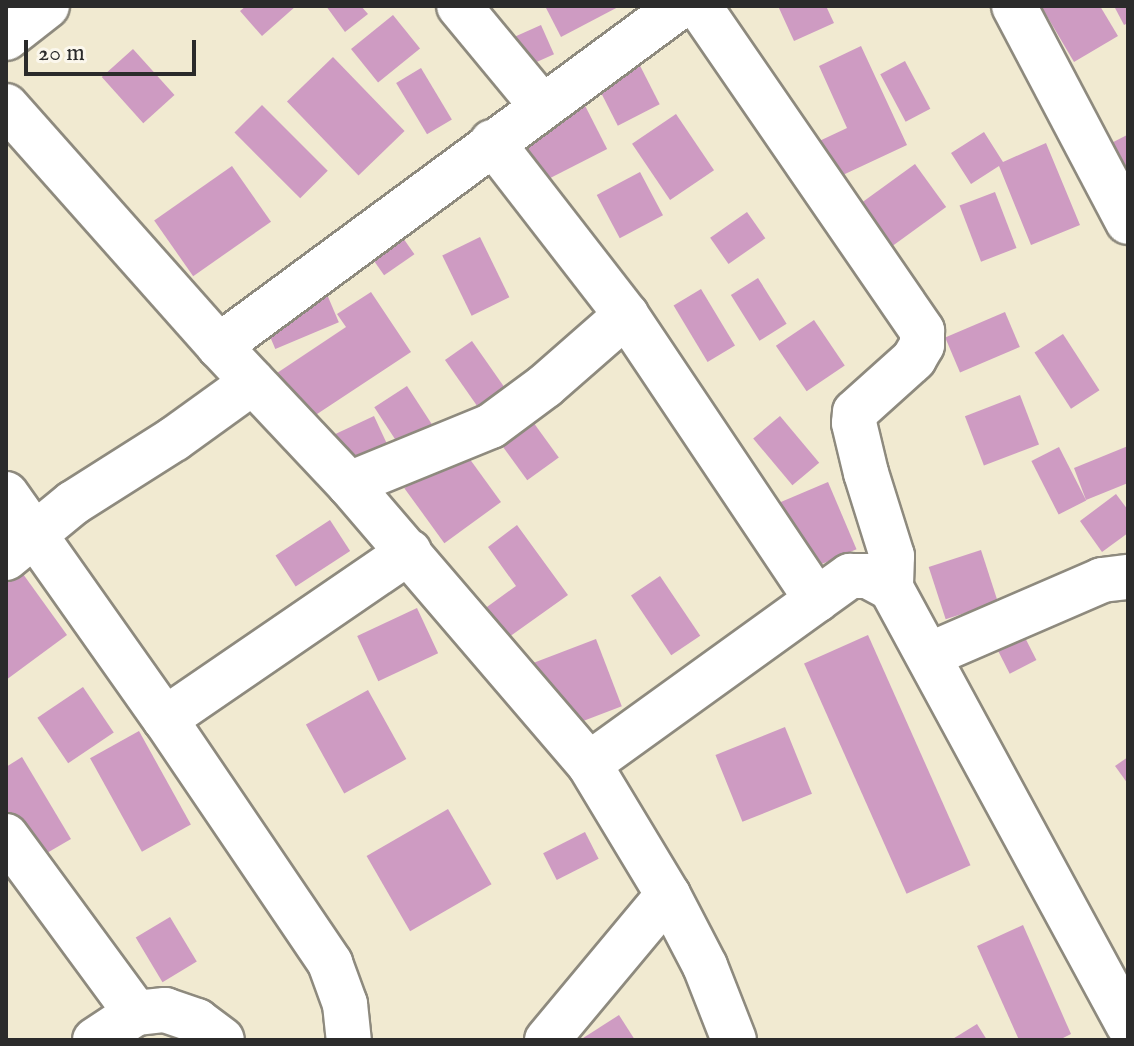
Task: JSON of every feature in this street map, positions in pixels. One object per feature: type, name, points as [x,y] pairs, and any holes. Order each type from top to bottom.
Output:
[{"type":"street","points":[[6,38],[47,6]]},
{"type":"street","points":[[459,6],[541,105]]},
{"type":"street","points":[[219,346],[541,105],[680,6]]},
{"type":"street","points":[[699,6],[922,331],[922,345],[914,359],[855,412],[854,423],[866,473],[892,556],[891,588],[1128,1025]]},
{"type":"street","points":[[1014,6],[1128,222]]},
{"type":"street","points":[[6,106],[219,346],[349,484],[589,764],[668,895],[705,966],[734,1040]]},
{"type":"street","points":[[492,142],[626,315],[817,600]]},
{"type":"street","points":[[349,484],[491,426],[545,386],[626,315]]},
{"type":"street","points":[[19,547],[73,503],[210,415],[253,382]]},
{"type":"street","points":[[6,494],[19,547],[165,719],[330,963],[345,1004],[349,1040]]},
{"type":"street","points":[[165,719],[409,552]]},
{"type":"street","points":[[589,764],[850,576],[868,576],[891,588]]},
{"type":"street","points":[[929,655],[1102,580],[1128,577]]},
{"type":"street","points":[[6,836],[136,1013]]},
{"type":"street","points":[[547,1040],[668,895]]},
{"type":"street","points":[[95,1040],[136,1013],[165,1010],[197,1021],[222,1040]]},
{"type":"building","points":[[246,6],[296,6],[262,36],[240,11]]},
{"type":"building","points":[[326,6],[361,6],[368,14],[345,32]]},
{"type":"building","points":[[545,6],[620,6],[561,37]]},
{"type":"building","points":[[778,6],[826,6],[834,23],[794,41]]},
{"type":"building","points":[[1041,6],[1100,6],[1118,36],[1074,62]]},
{"type":"building","points":[[1114,6],[1128,6],[1128,23],[1124,25]]},
{"type":"building","points":[[393,15],[420,48],[378,82],[351,49]]},
{"type":"building","points":[[541,25],[554,54],[515,72],[502,42]]},
{"type":"building","points":[[861,46],[907,145],[815,188],[798,151],[847,128],[819,66]]},
{"type":"building","points":[[133,49],[174,95],[143,123],[102,77]]},
{"type":"building","points":[[632,50],[660,104],[618,126],[590,71]]},
{"type":"building","points":[[333,57],[405,131],[359,176],[287,101]]},
{"type":"building","points":[[905,61],[930,109],[906,122],[880,74]]},
{"type":"building","points":[[421,68],[452,119],[427,134],[396,83]]},
{"type":"building","points":[[574,84],[607,149],[539,184],[505,119]]},
{"type":"building","points":[[262,105],[328,171],[300,198],[234,133]]},
{"type":"building","points":[[676,114],[714,170],[670,200],[632,144]]},
{"type":"building","points":[[984,132],[1003,162],[1046,143],[1080,225],[1031,245],[999,166],[971,184],[951,153]]},
{"type":"building","points":[[1127,135],[1128,138],[1128,188],[1092,153]]},
{"type":"building","points":[[915,164],[946,207],[890,247],[859,205]]},
{"type":"building","points":[[232,166],[271,222],[193,276],[154,220]]},
{"type":"building","points":[[640,172],[663,215],[620,238],[597,195]]},
{"type":"building","points":[[995,192],[1017,248],[981,262],[960,206]]},
{"type":"building","points":[[380,205],[414,254],[384,275],[350,226]]},
{"type":"building","points":[[747,212],[765,238],[728,264],[710,238]]},
{"type":"building","points":[[480,237],[509,297],[472,316],[442,255]]},
{"type":"building","points":[[315,266],[339,322],[275,349],[251,293]]},
{"type":"building","points":[[758,278],[787,324],[759,341],[731,295]]},
{"type":"building","points":[[701,289],[735,346],[708,362],[674,305]]},
{"type":"building","points":[[371,292],[411,352],[305,422],[274,375],[346,327],[337,314]]},
{"type":"building","points":[[1005,312],[1020,347],[960,372],[945,337]]},
{"type":"building","points":[[814,320],[845,366],[807,391],[776,346]]},
{"type":"building","points":[[1063,334],[1099,390],[1071,409],[1034,353]]},
{"type":"building","points":[[472,341],[513,400],[486,419],[445,360]]},
{"type":"building","points":[[407,386],[447,448],[415,469],[374,407]]},
{"type":"building","points":[[1020,395],[1039,444],[984,466],[965,416]]},
{"type":"building","points":[[520,404],[559,457],[527,480],[488,427]]},
{"type":"building","points":[[374,416],[390,450],[340,474],[324,439]]},
{"type":"building","points":[[780,416],[819,463],[792,485],[753,438]]},
{"type":"building","points":[[1128,446],[1128,483],[1086,500],[1074,468]]},
{"type":"building","points":[[461,447],[501,502],[444,543],[404,488]]},
{"type":"building","points":[[1059,447],[1086,500],[1059,515],[1031,461]]},
{"type":"building","points":[[828,482],[857,549],[780,582],[752,514]]},
{"type":"building","points":[[1116,494],[1128,510],[1128,533],[1102,552],[1080,521]]},
{"type":"building","points":[[330,520],[350,551],[296,586],[275,555]]},
{"type":"building","points":[[517,525],[568,595],[491,650],[469,620],[516,586],[488,547]]},
{"type":"building","points":[[981,550],[998,602],[946,619],[929,567]]},
{"type":"building","points":[[18,567],[67,635],[6,680],[6,575]]},
{"type":"building","points":[[660,576],[700,636],[671,655],[631,596]]},
{"type":"building","points":[[417,608],[438,653],[378,681],[357,636]]},
{"type":"building","points":[[1016,620],[1036,660],[1010,674],[989,634]]},
{"type":"building","points":[[868,635],[970,865],[907,894],[804,663]]},
{"type":"building","points":[[596,639],[622,706],[558,731],[533,663]]},
{"type":"building","points":[[83,687],[114,733],[68,763],[37,718]]},
{"type":"building","points":[[368,690],[406,759],[344,794],[306,724]]},
{"type":"building","points":[[785,727],[812,794],[742,822],[715,755]]},
{"type":"building","points":[[139,731],[191,825],[142,852],[90,758]]},
{"type":"building","points":[[22,757],[71,839],[28,864],[6,828],[6,767]]},
{"type":"building","points":[[1128,757],[1128,784],[1115,766]]},
{"type":"building","points":[[448,809],[491,884],[410,931],[367,856]]},
{"type":"building","points":[[585,832],[599,859],[557,880],[543,853]]},
{"type":"building","points":[[170,917],[197,962],[162,982],[136,938]]},
{"type":"building","points":[[1023,925],[1071,1034],[1059,1040],[1019,1040],[977,946]]},
{"type":"building","points":[[619,1015],[635,1040],[580,1040]]},
{"type":"building","points":[[977,1024],[987,1040],[951,1040]]}]
